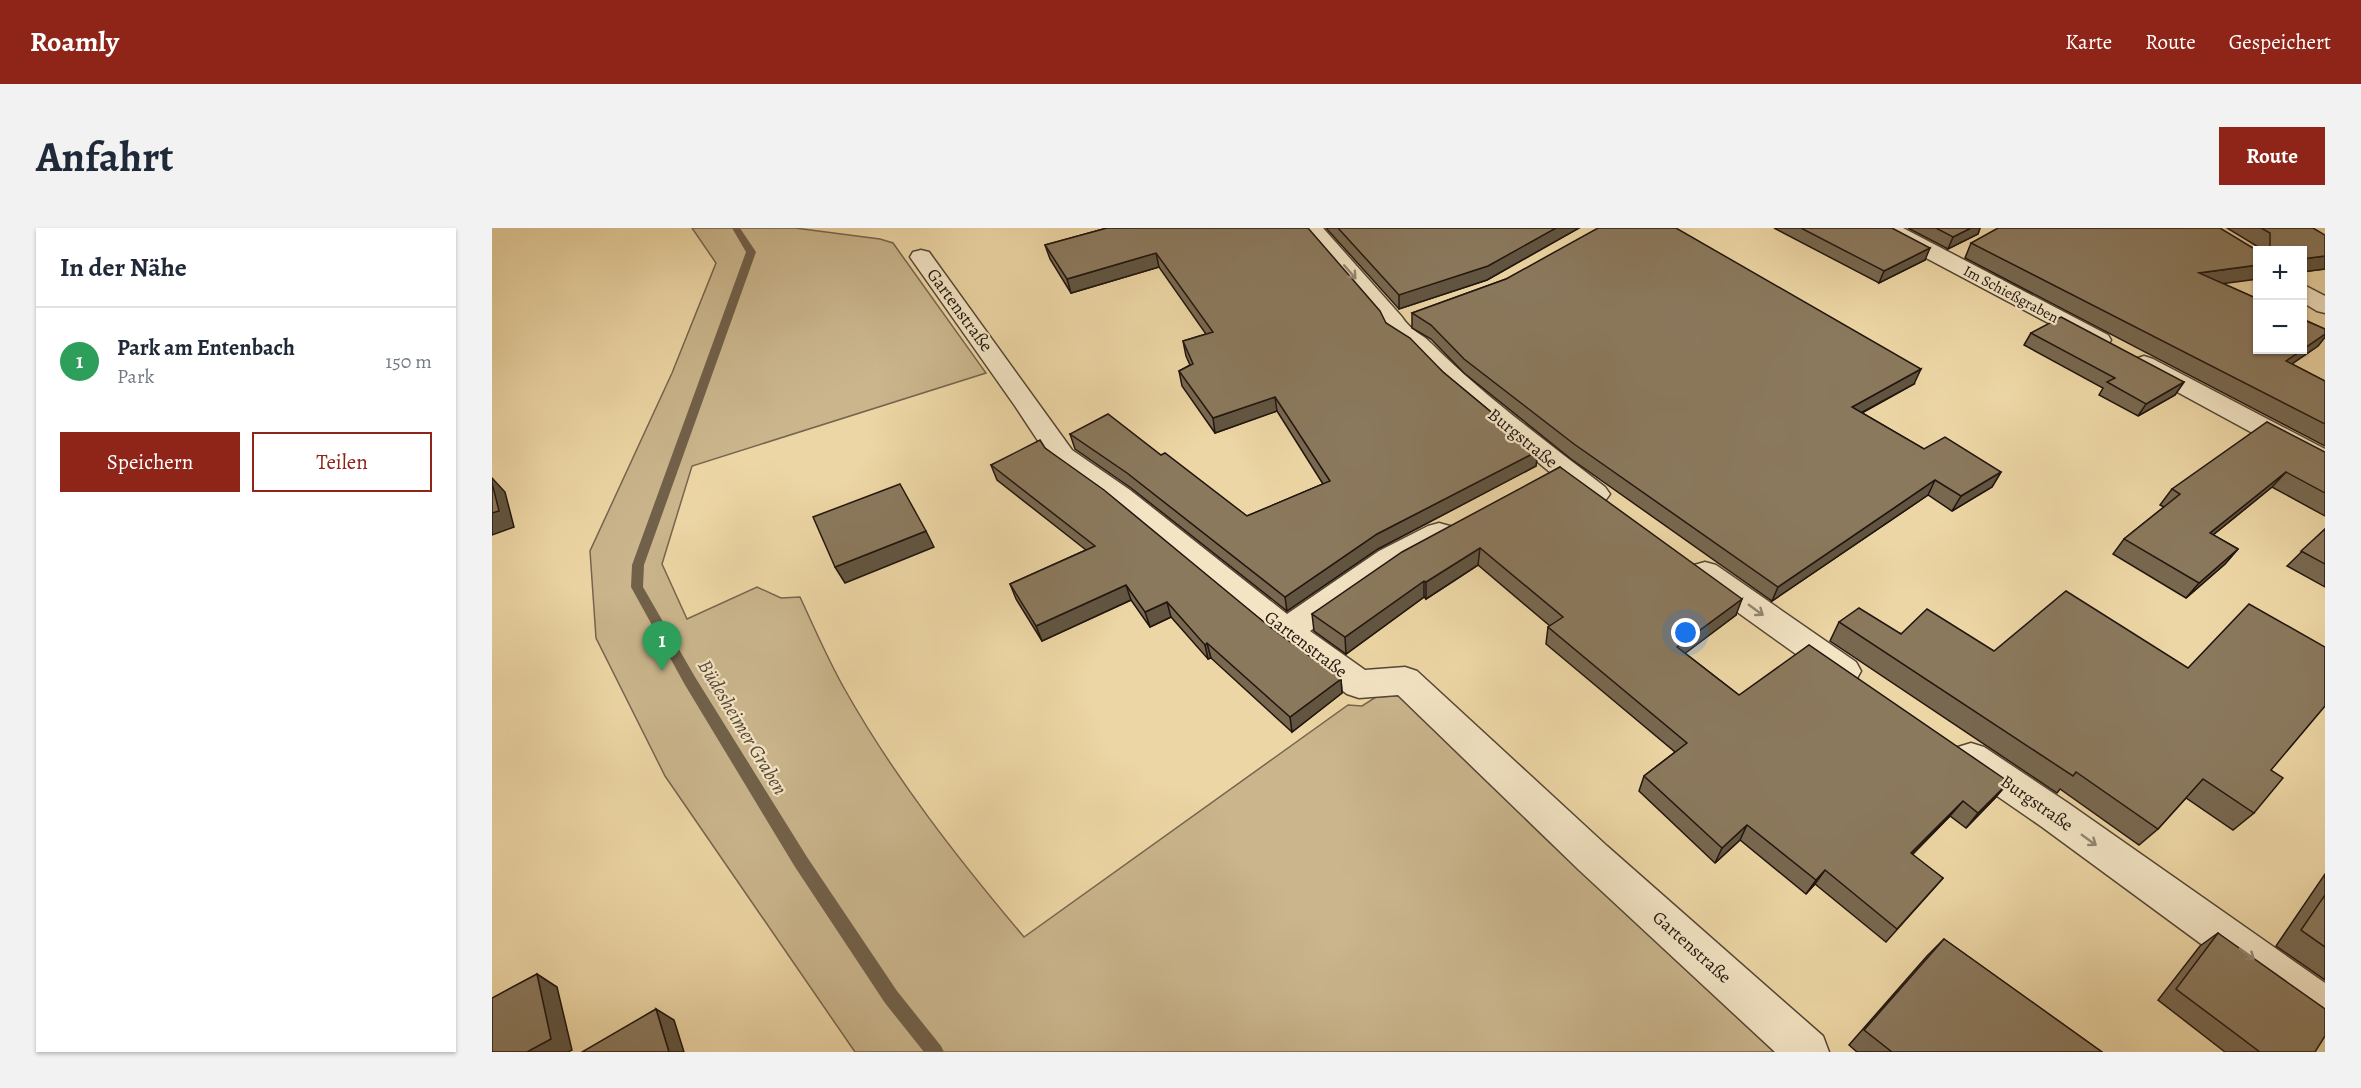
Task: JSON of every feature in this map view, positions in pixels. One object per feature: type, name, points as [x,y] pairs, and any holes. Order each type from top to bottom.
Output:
[{"type":"street","name":"Burgstraße","points":[[1311,228],[1403,318],[1397,331],[1420,346],[1550,474],[1622,513]]},
{"type":"street","name":"Im Schießgraben","points":[[1887,228],[2325,461]]},
{"type":"street","name":"Gartenstraße","points":[[921,257],[1062,456],[1120,497],[1286,631],[1359,684],[1405,681],[1593,858],[1807,1052]]},
{"type":"street","points":[[2307,294],[2325,306]]},
{"type":"street","points":[[1286,631],[1390,559],[1460,522]]},
{"type":"street","points":[[1679,554],[1871,689]]},
{"type":"street","name":"Burgstraße","points":[[1948,742],[2055,815],[2325,1009]]},
{"type":"shaded area","points":[[692,228],[795,228],[880,239],[893,243],[986,373],[692,466],[662,564],[687,619],[757,587],[781,598],[800,597],[838,677],[884,753],[928,817],[1024,937],[1348,705],[1362,706],[1376,697],[1409,695],[1781,1052],[855,1052],[665,776],[596,638],[590,551],[672,373],[716,263]]},
{"type":"building","points":[[1107,228],[1308,228],[1380,311],[1386,323],[1410,338],[1443,372],[1538,451],[1377,534],[1285,597],[1127,473],[1070,434],[1108,414],[1161,455],[1165,453],[1247,516],[1330,481],[1275,397],[1213,418],[1179,371],[1193,364],[1183,341],[1213,332],[1156,253],[1067,279],[1045,245]]},
{"type":"building","points":[[1338,228],[1556,228],[1488,266],[1399,295]]},
{"type":"building","points":[[1598,228],[1676,228],[1921,369],[1852,407],[1924,449],[1945,437],[2001,472],[1961,496],[1935,480],[1778,587],[1574,444],[1464,359],[1431,325],[1412,313],[1506,279]]},
{"type":"building","points":[[1801,228],[1892,228],[1930,248],[1884,271]]},
{"type":"building","points":[[1936,228],[1971,228],[1953,237]]},
{"type":"building","points":[[1998,228],[2220,228],[2253,248],[2253,266],[2199,273],[2253,297],[2253,354],[2296,354],[2286,361],[2325,381],[2325,424],[1971,243]]},
{"type":"building","points":[[2261,228],[2313,228],[2325,235],[2325,256],[2307,258],[2307,246],[2270,246],[2270,233]]},
{"type":"building","points":[[2061,317],[2184,382],[2146,404],[2107,382],[2115,378],[2031,333]]},
{"type":"building","points":[[2307,321],[2325,329],[2325,334],[2307,347]]},
{"type":"building","points":[[2267,422],[2325,452],[2325,493],[2286,472],[2210,533],[2238,549],[2199,583],[2124,539],[2180,494],[2172,489]]},
{"type":"building","points":[[1040,440],[1045,448],[1104,490],[1270,627],[1341,679],[1290,717],[1207,643],[1205,645],[1167,602],[1145,612],[1126,585],[1036,626],[1010,584],[1095,546],[991,465]]},
{"type":"building","points":[[1560,467],[1742,599],[1677,647],[1739,695],[1809,645],[2009,782],[1978,813],[1963,801],[1911,853],[1943,878],[1897,929],[1825,870],[1816,880],[1747,825],[1722,848],[1644,776],[1687,743],[1548,627],[1563,617],[1480,548],[1426,582],[1424,581],[1345,637],[1312,614],[1402,552]]},
{"type":"building","points":[[492,483],[499,511],[492,513]]},
{"type":"building","points":[[900,484],[926,531],[835,567],[813,517]]},
{"type":"building","points":[[2325,529],[2325,564],[2301,551]]},
{"type":"building","points":[[2066,591],[2188,668],[2249,604],[2325,647],[2325,706],[2271,770],[2283,778],[2254,813],[2203,779],[2158,829],[2076,772],[2073,776],[1839,622],[1859,608],[1901,634],[1927,609],[1994,651]]},
{"type":"building","points":[[2325,895],[2325,947],[2301,930]]},
{"type":"building","points":[[2218,933],[2325,1009],[2325,1036],[2315,1052],[2260,1052],[2176,989]]},
{"type":"building","points":[[1944,939],[2102,1052],[1892,1052],[1864,1030]]},
{"type":"building","points":[[537,974],[551,1039],[527,1052],[492,1052],[492,998]]},
{"type":"building","points":[[656,1009],[669,1052],[582,1052]]},
{"type":"waterway","name":"Büdesheimer Graben","points":[[736,228],[751,252],[638,565],[637,587],[690,681],[801,862],[891,997],[935,1052]]},
{"type":"place","name":"Park am Entenbach","points":[[662,671]]}]
